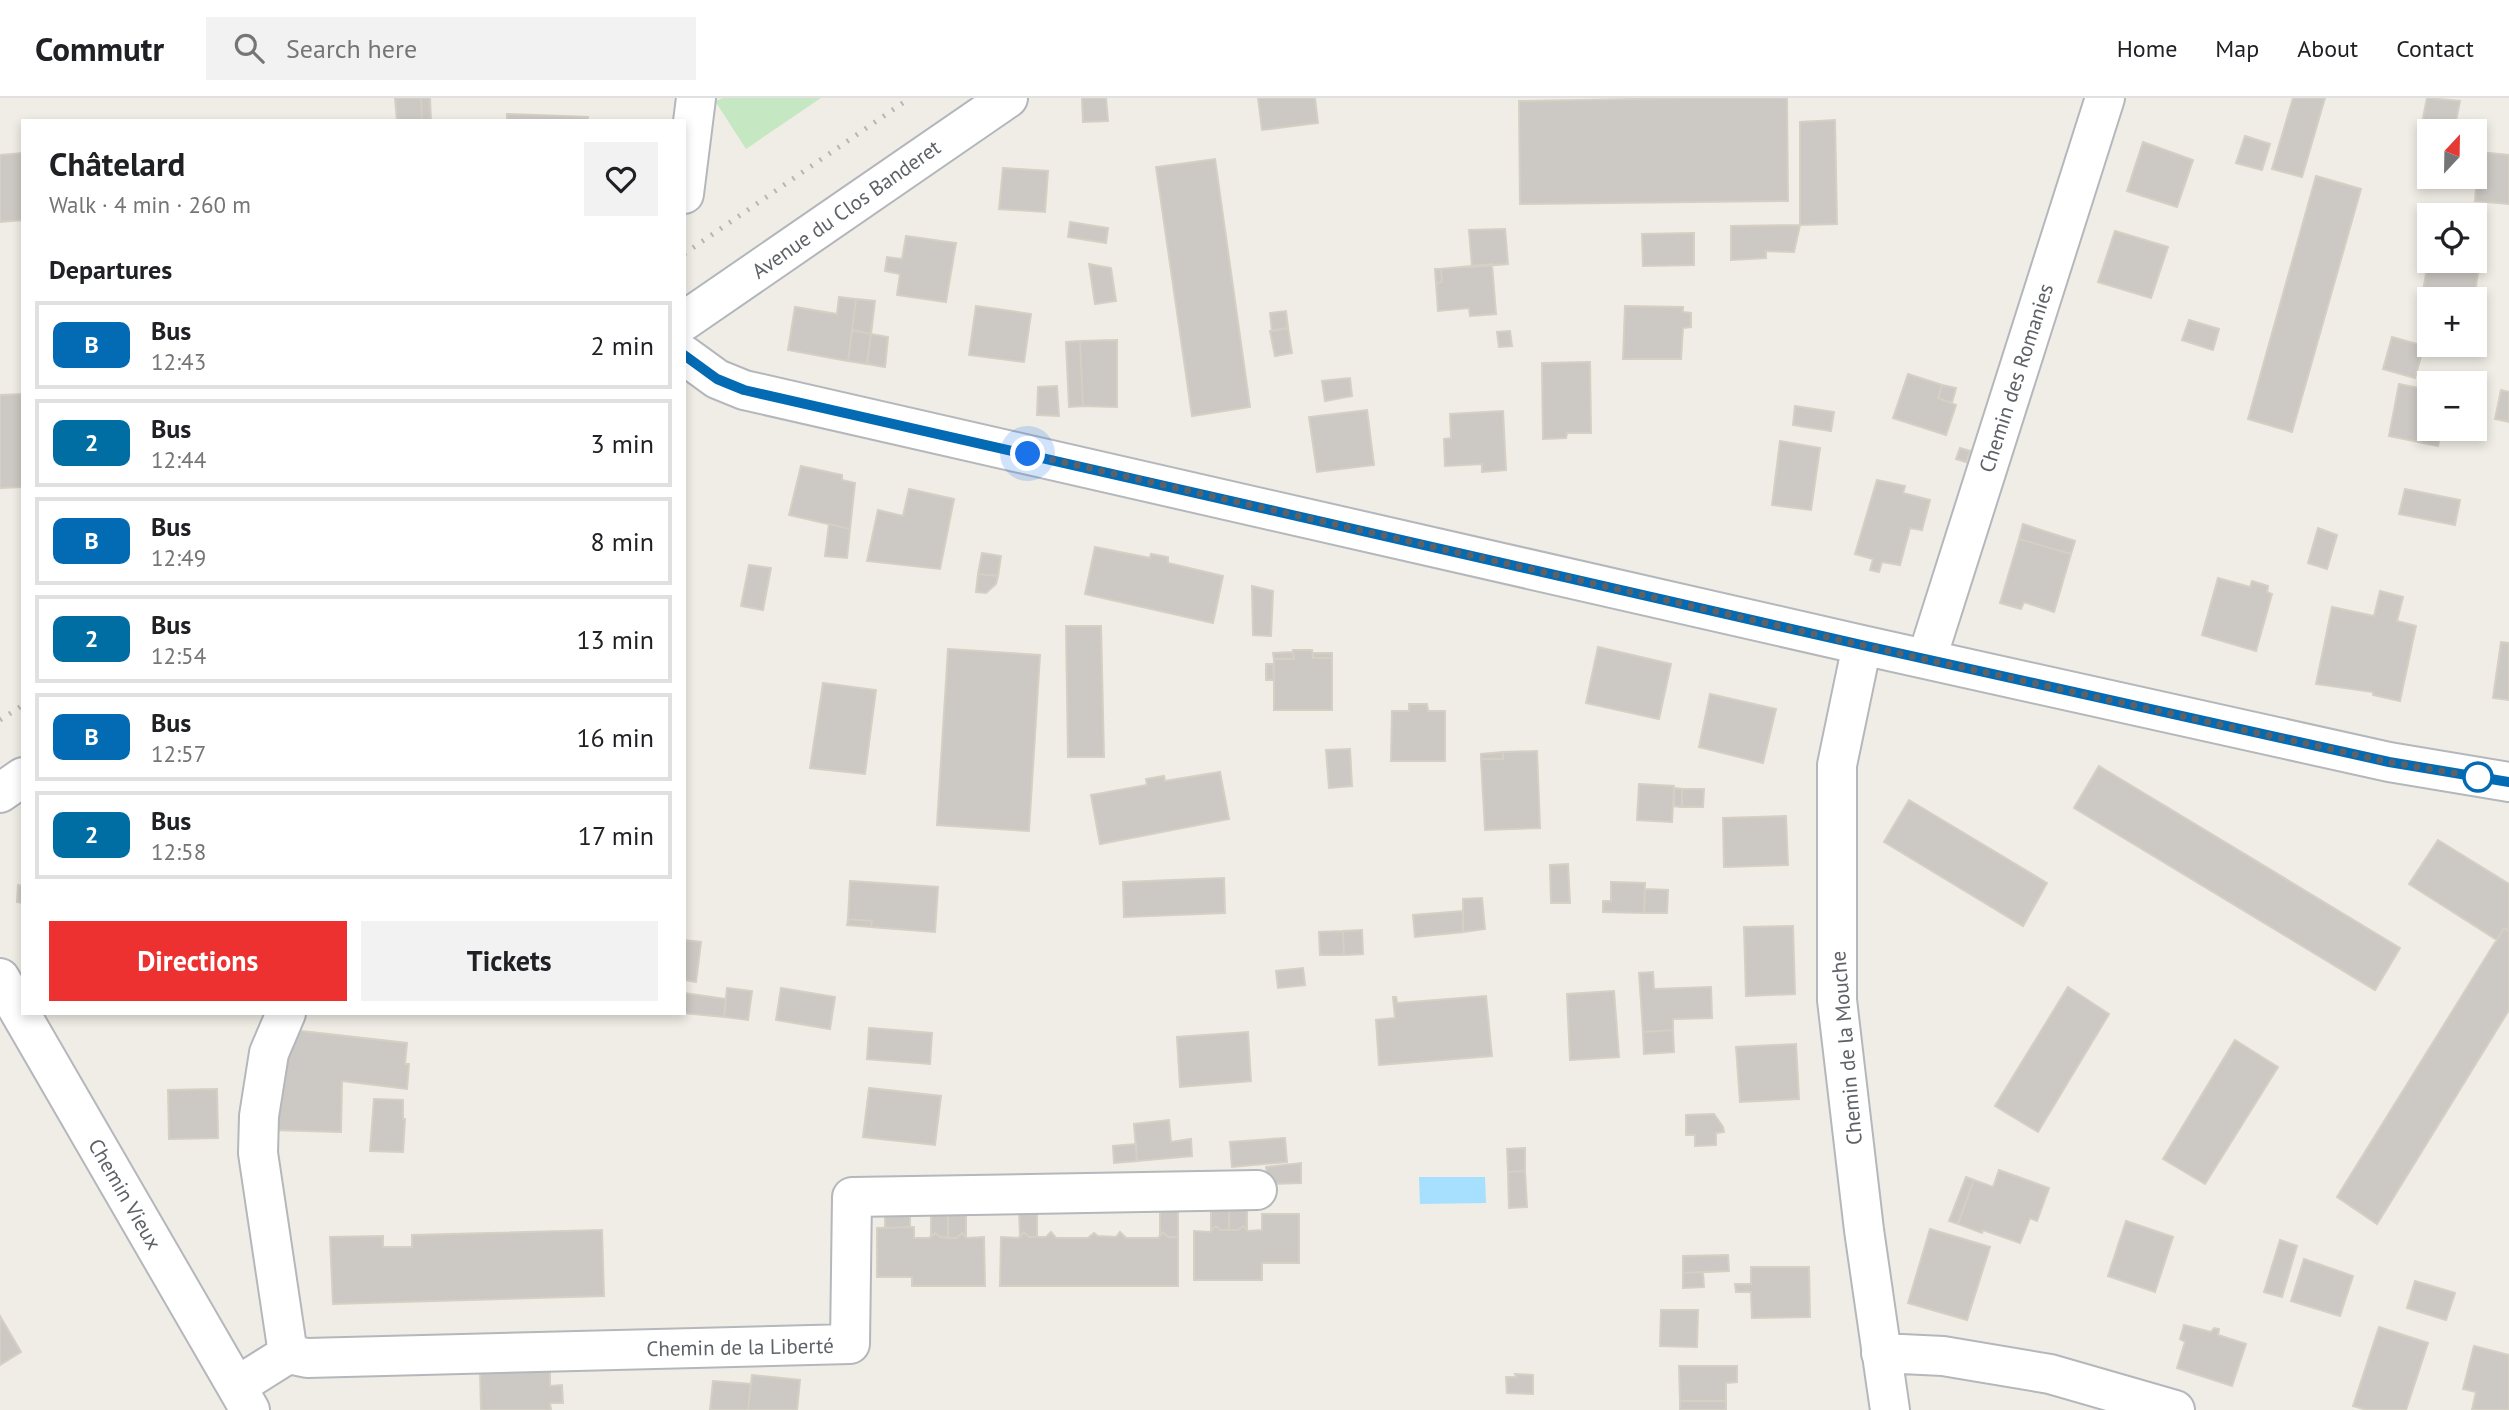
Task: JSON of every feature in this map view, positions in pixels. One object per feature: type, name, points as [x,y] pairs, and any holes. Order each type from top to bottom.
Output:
[{"type":"street","points":[[686,178],[696,98]]},
{"type":"street","name":"Avenue du Clos Banderet","points":[[686,320],[1008,98]]},
{"type":"street","name":"Chemin des Romanies","points":[[1927,658],[2105,98]]},
{"type":"street","points":[[686,356],[717,379],[744,390],[2375,759],[2509,782]]},
{"type":"street","name":"Chemin de la Mouche","points":[[1862,645],[1837,765],[1837,1000],[1864,1230],[1890,1410]]},
{"type":"street","points":[[0,793],[21,778]]},
{"type":"street","name":"Chemin Vieux","points":[[0,978],[21,1014]]},
{"type":"street","name":"Chemin Vieux","points":[[21,1015],[243,1398]]},
{"type":"street","points":[[243,1398],[288,1354],[258,1153],[259,1116],[269,1052],[285,1015]]},
{"type":"street","name":"Chemin de la Liberté","points":[[288,1354],[307,1358],[850,1344],[852,1197],[1257,1190]]},
{"type":"street","points":[[1881,1353],[1943,1356],[2050,1374],[2175,1410]]},
{"type":"green space","points":[[723,98],[821,98],[746,149],[715,101]]},
{"type":"water","points":[[1419,1177],[1485,1177],[1486,1203],[1420,1204]]},
{"type":"building","points":[[395,98],[421,98],[422,119],[397,119]]},
{"type":"building","points":[[421,98],[430,98],[431,119],[422,119]]},
{"type":"building","points":[[1082,98],[1106,98],[1108,121],[1083,122]]},
{"type":"building","points":[[1258,98],[1315,98],[1318,123],[1262,130]]},
{"type":"building","points":[[1787,98],[1788,201],[1520,204],[1519,101]]},
{"type":"building","points":[[2293,98],[2325,98],[2302,177],[2272,169]]},
{"type":"building","points":[[2427,98],[2460,101],[2456,119],[2423,119]]},
{"type":"building","points":[[507,114],[588,117],[588,119],[507,119]]},
{"type":"building","points":[[1835,120],[1837,224],[1800,225],[1800,122]]},
{"type":"building","points":[[2245,136],[2270,144],[2262,170],[2236,163]]},
{"type":"building","points":[[2143,142],[2193,160],[2177,207],[2127,191]]},
{"type":"building","points":[[21,153],[21,220],[0,222],[0,155]]},
{"type":"building","points":[[2487,153],[2509,155],[2509,204],[2475,201],[2476,189],[2487,189]]},
{"type":"building","points":[[1215,159],[1250,407],[1192,416],[1156,167]]},
{"type":"building","points":[[1003,168],[1048,171],[1045,212],[999,209]]},
{"type":"building","points":[[2316,176],[2361,189],[2292,432],[2248,419]]},
{"type":"building","points":[[1070,222],[1108,228],[1106,243],[1068,237]]},
{"type":"building","points":[[1800,225],[1794,252],[1766,251],[1766,258],[1731,260],[1731,226]]},
{"type":"building","points":[[1505,229],[1508,264],[1472,267],[1469,230]]},
{"type":"building","points":[[2115,231],[2168,247],[2151,298],[2098,282]]},
{"type":"building","points":[[1694,233],[1694,265],[1643,266],[1642,234]]},
{"type":"building","points":[[906,236],[956,243],[946,302],[897,295],[900,274],[885,271],[887,257],[902,259]]},
{"type":"building","points":[[1089,264],[1111,268],[1116,301],[1095,304]]},
{"type":"building","points":[[1492,264],[1496,314],[1470,316],[1469,308],[1438,311],[1436,283],[1442,282],[1441,269]]},
{"type":"building","points":[[1435,269],[1441,269],[1442,282],[1436,283]]},
{"type":"building","points":[[2426,273],[2478,273],[2476,287],[2424,287]]},
{"type":"building","points":[[839,297],[856,299],[848,361],[788,350],[795,307],[837,314]]},
{"type":"building","points":[[856,299],[875,301],[871,334],[852,330]]},
{"type":"building","points":[[976,306],[1031,314],[1024,362],[969,355]]},
{"type":"building","points":[[1625,306],[1683,307],[1683,312],[1691,313],[1691,327],[1683,328],[1681,359],[1623,359]]},
{"type":"building","points":[[1286,311],[1288,328],[1272,331],[1270,313]]},
{"type":"building","points":[[2189,320],[2219,329],[2213,350],[2182,340]]},
{"type":"building","points":[[1288,328],[1292,353],[1275,356],[1270,331]]},
{"type":"building","points":[[852,330],[871,334],[867,364],[848,361]]},
{"type":"building","points":[[1510,331],[1512,346],[1499,347],[1497,332]]},
{"type":"building","points":[[871,334],[888,337],[885,367],[867,364]]},
{"type":"building","points":[[2392,337],[2417,344],[2417,357],[2421,357],[2415,378],[2383,369]]},
{"type":"building","points":[[1117,340],[1117,407],[1083,406],[1080,341]]},
{"type":"building","points":[[1080,341],[1083,406],[1069,407],[1066,342]]},
{"type":"building","points":[[1590,362],[1591,433],[1567,433],[1566,438],[1543,439],[1542,363]]},
{"type":"building","points":[[1908,374],[1942,385],[1938,398],[1956,405],[1946,435],[1893,418]]},
{"type":"building","points":[[1350,378],[1352,396],[1325,401],[1322,381]]},
{"type":"building","points":[[2399,384],[2417,388],[2417,441],[2439,441],[2438,446],[2389,436]]},
{"type":"building","points":[[1942,385],[1956,388],[1952,403],[1938,398]]},
{"type":"building","points":[[1057,386],[1059,416],[1037,415],[1038,387]]},
{"type":"building","points":[[2501,390],[2509,392],[2509,422],[2495,419]]},
{"type":"building","points":[[21,394],[21,487],[0,488],[0,395]]},
{"type":"building","points":[[1795,406],[1834,412],[1831,431],[1793,425]]},
{"type":"building","points":[[1367,410],[1374,465],[1317,472],[1309,417]]},
{"type":"building","points":[[1503,411],[1506,470],[1482,472],[1482,464],[1445,466],[1444,439],[1451,438],[1450,414]]},
{"type":"building","points":[[1780,441],[1820,448],[1811,510],[1772,505]]},
{"type":"building","points":[[1960,448],[1970,451],[1966,462],[1956,459]]},
{"type":"building","points":[[801,466],[842,475],[842,480],[855,483],[850,529],[789,515]]},
{"type":"building","points":[[1877,480],[1905,486],[1903,493],[1930,500],[1922,530],[1910,528],[1900,565],[1882,562],[1879,572],[1870,570],[1873,559],[1855,554]]},
{"type":"building","points":[[909,489],[954,499],[940,569],[867,561],[878,510],[903,516]]},
{"type":"building","points":[[2405,489],[2460,500],[2455,525],[2399,514]]},
{"type":"building","points":[[829,524],[850,529],[847,558],[825,556]]},
{"type":"building","points":[[2023,524],[2075,541],[2071,554],[2019,539]]},
{"type":"building","points":[[2318,528],[2337,535],[2327,569],[2308,563]]},
{"type":"building","points":[[2019,539],[2071,554],[2054,612],[2024,602],[2021,609],[2000,603]]},
{"type":"building","points":[[1095,547],[1150,558],[1151,554],[1168,557],[1168,563],[1223,576],[1213,623],[1085,594]]},
{"type":"building","points":[[982,553],[1001,556],[998,576],[978,574]]},
{"type":"building","points":[[749,565],[771,568],[763,610],[741,606]]},
{"type":"building","points":[[978,574],[998,576],[996,584],[986,593],[976,592]]},
{"type":"building","points":[[2218,578],[2250,587],[2252,581],[2268,586],[2267,592],[2272,594],[2256,651],[2202,635]]},
{"type":"building","points":[[1252,586],[1273,591],[1271,636],[1253,635]]},
{"type":"building","points":[[2380,591],[2403,597],[2397,621],[2416,626],[2400,701],[2373,695],[2373,692],[2316,684],[2332,607],[2374,616]]},
{"type":"building","points":[[1066,626],[1101,626],[1104,757],[1068,757]]},
{"type":"building","points":[[2501,642],[2509,643],[2509,700],[2493,698]]},
{"type":"building","points":[[1598,647],[1671,664],[1659,719],[1586,703]]},
{"type":"building","points":[[948,649],[1040,655],[1029,831],[937,825]]},
{"type":"building","points":[[1293,650],[1312,650],[1313,658],[1332,658],[1332,710],[1274,710],[1274,659],[1294,659]]},
{"type":"building","points":[[1293,652],[1294,659],[1274,659],[1273,653]]},
{"type":"building","points":[[1313,653],[1332,653],[1332,658],[1313,658]]},
{"type":"building","points":[[1266,664],[1273,664],[1274,680],[1266,680]]},
{"type":"building","points":[[823,683],[876,690],[865,774],[810,768]]},
{"type":"building","points":[[1710,694],[1776,709],[1763,763],[1699,747]]},
{"type":"building","points":[[1409,704],[1427,704],[1428,711],[1445,711],[1445,761],[1391,761],[1392,711],[1409,711]]},
{"type":"building","points":[[1350,749],[1352,786],[1329,788],[1326,750]]},
{"type":"building","points":[[1537,751],[1540,828],[1485,830],[1481,759],[1503,759],[1503,752]]},
{"type":"building","points":[[1503,752],[1503,759],[1481,759],[1481,754]]},
{"type":"building","points":[[2099,766],[2400,948],[2375,990],[2074,808]]},
{"type":"building","points":[[1220,772],[1229,819],[1100,844],[1091,795],[1147,785],[1146,779],[1164,776],[1165,781]]},
{"type":"building","points":[[1639,784],[1674,786],[1672,822],[1637,820]]},
{"type":"building","points":[[1674,788],[1682,789],[1682,807],[1674,806]]},
{"type":"building","points":[[1682,789],[1704,789],[1703,807],[1682,807]]},
{"type":"building","points":[[1909,800],[2047,883],[2023,926],[1884,842]]},
{"type":"building","points":[[1786,816],[1788,865],[1724,867],[1723,818]]},
{"type":"building","points":[[2438,840],[2509,884],[2509,931],[2504,928],[2497,940],[2409,884]]},
{"type":"building","points":[[1568,864],[1570,903],[1551,903],[1550,865]]},
{"type":"building","points":[[1224,878],[1225,913],[1124,917],[1123,882]]},
{"type":"building","points":[[850,881],[938,887],[935,932],[871,927],[872,921],[848,919]]},
{"type":"building","points":[[1611,882],[1645,883],[1644,913],[1603,912],[1603,901],[1611,901]]},
{"type":"building","points":[[18,885],[21,886],[21,903],[17,902]]},
{"type":"building","points":[[1645,889],[1668,890],[1667,913],[1644,913]]},
{"type":"building","points":[[1482,898],[1485,929],[1463,932],[1463,899]]},
{"type":"building","points":[[1463,911],[1463,932],[1415,937],[1413,915]]},
{"type":"building","points":[[848,919],[872,921],[871,927],[847,925]]},
{"type":"building","points":[[1793,926],[1795,994],[1746,996],[1744,927]]},
{"type":"building","points":[[2504,928],[2509,931],[2509,1010],[2377,1224],[2337,1197]]},
{"type":"building","points":[[1362,930],[1363,954],[1344,955],[1343,931]]},
{"type":"building","points":[[1343,931],[1344,955],[1320,955],[1319,932]]},
{"type":"building","points":[[686,940],[701,942],[696,982],[686,980]]},
{"type":"building","points":[[1303,968],[1305,985],[1278,988],[1276,971]]},
{"type":"building","points":[[1653,972],[1654,989],[1711,987],[1712,1018],[1673,1019],[1673,1030],[1643,1032],[1639,973]]},
{"type":"building","points":[[2068,987],[2109,1014],[2038,1132],[1995,1106]]},
{"type":"building","points":[[727,988],[752,991],[748,1020],[724,1017]]},
{"type":"building","points":[[781,988],[835,997],[830,1029],[776,1020]]},
{"type":"building","points":[[1614,991],[1619,1057],[1570,1060],[1567,994]]},
{"type":"building","points":[[686,993],[726,999],[724,1017],[686,1013]]},
{"type":"building","points":[[1486,996],[1492,1056],[1379,1065],[1376,1020],[1395,1018],[1393,997],[1396,997],[1397,1003]]},
{"type":"building","points":[[869,1028],[932,1033],[930,1064],[867,1059]]},
{"type":"building","points":[[293,1030],[407,1043],[407,1089],[342,1081],[341,1132],[272,1130]]},
{"type":"building","points":[[1673,1030],[1674,1052],[1644,1054],[1643,1032]]},
{"type":"building","points":[[1248,1032],[1251,1081],[1180,1087],[1177,1037]]},
{"type":"building","points":[[2235,1040],[2278,1067],[2205,1184],[2163,1159]]},
{"type":"building","points":[[1796,1044],[1799,1099],[1740,1102],[1736,1047]]},
{"type":"building","points":[[869,1088],[941,1096],[935,1145],[863,1137]]},
{"type":"building","points":[[217,1089],[218,1138],[169,1139],[168,1090]]},
{"type":"building","points":[[374,1099],[403,1100],[403,1152],[370,1151]]},
{"type":"building","points":[[1714,1114],[1724,1132],[1716,1133],[1716,1145],[1695,1146],[1695,1135],[1686,1135],[1686,1115]]},
{"type":"building","points":[[1169,1120],[1171,1142],[1191,1139],[1192,1156],[1137,1161],[1134,1124]]},
{"type":"building","points":[[1285,1138],[1287,1162],[1232,1167],[1230,1142]]},
{"type":"building","points":[[1136,1144],[1137,1161],[1114,1163],[1113,1146]]},
{"type":"building","points":[[1525,1148],[1525,1171],[1508,1172],[1507,1149]]},
{"type":"building","points":[[1301,1163],[1301,1183],[1268,1184],[1266,1167]]},
{"type":"building","points":[[1999,1170],[2049,1188],[2037,1221],[2030,1218],[2020,1243],[1958,1224],[1974,1180],[1993,1187]]},
{"type":"building","points":[[1525,1171],[1527,1207],[1509,1208],[1508,1172]]},
{"type":"building","points":[[1966,1177],[1974,1180],[1958,1224],[1949,1221]]},
{"type":"building","points":[[1229,1201],[1229,1230],[1220,1230],[1216,1226],[1211,1230],[1211,1202]]},
{"type":"building","points":[[1229,1201],[1247,1202],[1247,1230],[1243,1226],[1238,1230],[1229,1230]]},
{"type":"building","points":[[931,1208],[948,1208],[948,1238],[935,1233],[931,1237]]},
{"type":"building","points":[[948,1208],[966,1208],[966,1237],[962,1233],[957,1238],[948,1238]]},
{"type":"building","points":[[1019,1208],[1037,1208],[1037,1237],[1029,1237],[1024,1232],[1020,1237]]},
{"type":"building","points":[[1160,1208],[1178,1208],[1178,1237],[1168,1237],[1163,1232],[1160,1236]]},
{"type":"building","points":[[885,1209],[910,1209],[910,1227],[885,1228]]},
{"type":"building","points":[[1262,1214],[1299,1214],[1299,1263],[1262,1263],[1262,1280],[1194,1280],[1194,1231],[1210,1232],[1216,1226],[1220,1230],[1238,1230],[1243,1226],[1248,1231],[1262,1230]]},
{"type":"building","points":[[2126,1221],[2173,1237],[2155,1292],[2108,1276]]},
{"type":"building","points":[[914,1227],[914,1238],[929,1238],[935,1233],[940,1237],[957,1238],[962,1233],[967,1238],[984,1237],[985,1286],[912,1286],[912,1277],[877,1277],[877,1228]]},
{"type":"building","points":[[1930,1229],[1990,1247],[1967,1320],[1908,1303]]},
{"type":"building","points":[[602,1230],[604,1296],[333,1304],[330,1237],[383,1236],[383,1247],[412,1247],[412,1235]]},
{"type":"building","points":[[1024,1232],[1029,1237],[1046,1237],[1051,1232],[1056,1238],[1088,1238],[1094,1233],[1098,1236],[1116,1237],[1120,1232],[1126,1238],[1158,1238],[1163,1232],[1168,1237],[1178,1237],[1178,1286],[1000,1286],[1001,1237],[1018,1238]]},
{"type":"building","points":[[2280,1240],[2297,1246],[2282,1297],[2264,1292]]},
{"type":"building","points":[[1728,1255],[1729,1271],[1683,1273],[1683,1256]]},
{"type":"building","points":[[2304,1259],[2353,1276],[2340,1316],[2291,1301]]},
{"type":"building","points":[[1751,1267],[1809,1267],[1810,1317],[1752,1318],[1751,1292],[1736,1292],[1735,1284],[1751,1284]]},
{"type":"building","points":[[1703,1272],[1704,1287],[1683,1288],[1683,1273]]},
{"type":"building","points":[[2415,1281],[2455,1293],[2446,1320],[2407,1308]]},
{"type":"building","points":[[1661,1310],[1698,1310],[1697,1347],[1660,1346]]},
{"type":"building","points":[[0,1316],[21,1352],[0,1365]]},
{"type":"building","points":[[2184,1325],[2211,1332],[2214,1328],[2219,1329],[2218,1335],[2246,1344],[2232,1386],[2177,1368],[2185,1342],[2180,1339]]},
{"type":"building","points":[[2379,1327],[2428,1343],[2406,1410],[2367,1410],[2353,1406]]},
{"type":"building","points":[[2474,1346],[2509,1355],[2509,1410],[2472,1410],[2476,1392],[2463,1389]]},
{"type":"building","points":[[1679,1366],[1737,1366],[1737,1382],[1726,1383],[1726,1401],[1680,1401]]},
{"type":"building","points":[[550,1368],[550,1386],[562,1385],[563,1403],[550,1403],[551,1410],[481,1410],[480,1370]]},
{"type":"building","points":[[1515,1374],[1533,1375],[1533,1394],[1507,1393],[1506,1377],[1516,1377]]},
{"type":"building","points":[[752,1375],[800,1380],[797,1410],[748,1410]]},
{"type":"building","points":[[713,1381],[751,1384],[748,1410],[710,1410]]},
{"type":"building","points":[[1680,1401],[1726,1401],[1726,1410],[1680,1410]]},
{"type":"railway","points":[[686,253],[910,98]]},
{"type":"railway","points":[[0,720],[21,706]]},
{"type":"bus line","name":"B","points":[[686,356],[717,379],[744,390],[1862,645],[2389,762],[2509,782]]},
{"type":"route","points":[[1028,454],[1862,645],[2389,762],[2478,777]]}]
